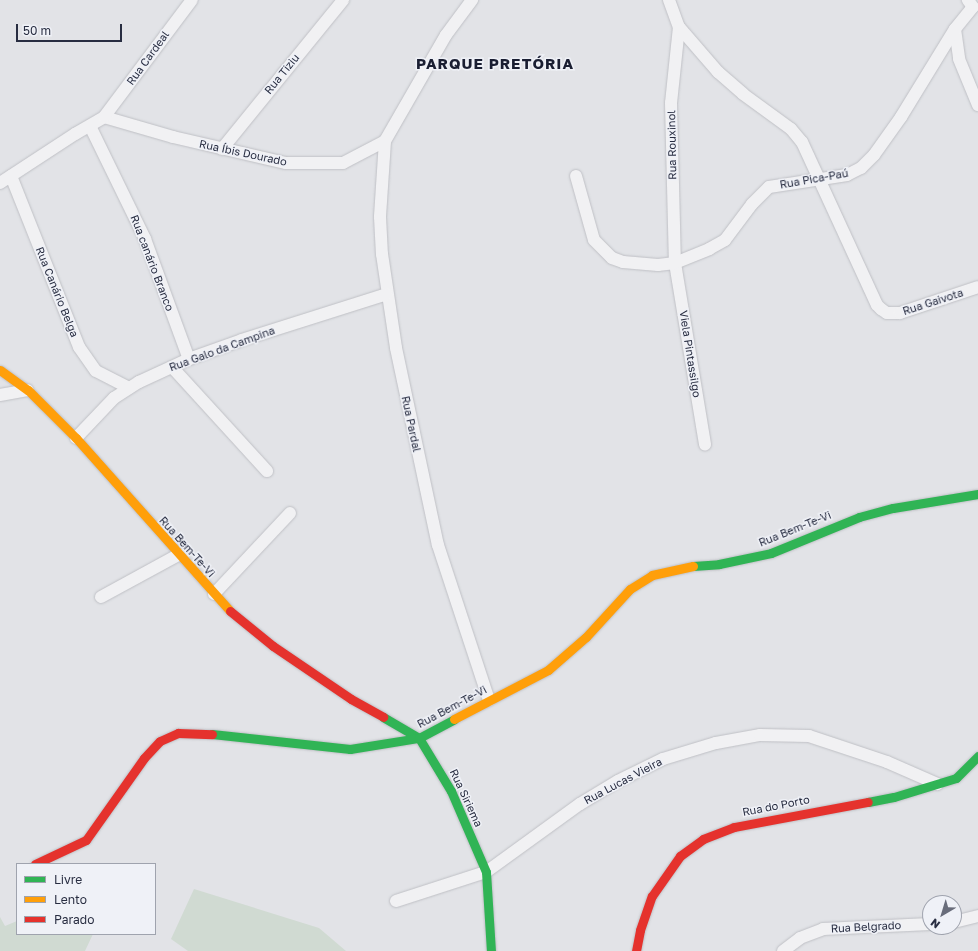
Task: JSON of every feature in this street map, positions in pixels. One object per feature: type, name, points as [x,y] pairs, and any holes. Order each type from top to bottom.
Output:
[{"type":"street","name":"Rua Cardeal","points":[[104,117],[192,0]]},
{"type":"street","name":"Rua Tiziu","points":[[222,149],[343,0]]},
{"type":"street","points":[[385,141],[446,35],[472,0]]},
{"type":"street","points":[[668,0],[679,28],[731,85],[791,129],[802,142],[818,178]]},
{"type":"street","name":"Rua Pica-Paú","points":[[576,176],[589,226],[594,240],[601,249],[612,258],[623,262],[647,265],[675,263],[725,240],[756,199],[769,187],[818,178],[847,176],[861,168],[874,156],[901,117],[955,29],[973,6]]},
{"type":"street","name":"Rua Rouxinol","points":[[675,263],[671,103],[679,28]]},
{"type":"street","points":[[955,29],[959,59],[978,105]]},
{"type":"street","points":[[0,183],[104,117]]},
{"type":"street","name":"Rua Íbis Dourado","points":[[104,117],[222,149],[286,163],[320,165],[344,163],[385,141]]},
{"type":"street","name":"Rua canário Branco","points":[[90,126],[145,239],[189,359]]},
{"type":"street","name":"Rua Pardal","points":[[385,141],[380,217],[387,294],[396,348],[438,545],[489,700]]},
{"type":"street","name":"Rua Canário Belga","points":[[10,176],[79,347],[96,371],[130,388]]},
{"type":"street","name":"Rua Gaivota","points":[[818,178],[877,305],[887,313],[900,313],[978,287]]},
{"type":"street","name":"Viela Pintassilgo","points":[[675,263],[705,445]]},
{"type":"street","name":"Rua Galo da Campina","points":[[76,438],[96,415],[130,388],[172,366],[189,359],[387,294]]},
{"type":"street","points":[[172,366],[267,471]]},
{"type":"street","name":"Rua Bem-Te-Vi","points":[[0,370],[28,390],[76,438],[178,555],[240,621],[273,646],[351,699],[419,738],[489,700],[525,684],[548,670],[586,637],[630,589],[652,575],[676,568],[719,564],[771,554],[859,517],[893,508],[978,494]]},
{"type":"street","points":[[0,395],[28,390]]},
{"type":"street","points":[[214,594],[290,513]]},
{"type":"street","points":[[101,597],[178,555]]},
{"type":"street","points":[[38,863],[86,840],[144,758],[166,738],[178,733],[200,732],[350,749],[372,747],[419,738]]},
{"type":"street","name":"Rua Lucas Vieira","points":[[396,901],[486,872],[580,804],[618,781],[663,759],[716,743],[760,735],[808,736],[887,762],[937,784]]},
{"type":"street","name":"Rua Siriema","points":[[419,738],[451,791],[486,872],[491,951]]},
{"type":"street","name":"Rua do Porto","points":[[636,951],[640,930],[652,896],[680,856],[703,839],[734,827],[894,797],[956,778],[978,756]]},
{"type":"street","points":[[962,920],[978,916]]},
{"type":"street","name":"Rua Belgrado","points":[[783,951],[800,938],[823,929],[922,924]]},
{"type":"shaded area","points":[[194,889],[319,928],[346,951],[188,951],[171,939]]},
{"type":"shaded area","points":[[0,917],[5,926],[16,921],[16,935],[93,935],[85,951],[0,951]]},
{"type":"traffic: fast","points":[[693,566],[719,564],[771,553],[859,517],[893,508],[978,494]]},
{"type":"traffic: fast","points":[[383,717],[419,738],[451,791],[486,872],[491,951]]},
{"type":"traffic: fast","points":[[212,734],[350,749],[419,738],[454,719]]},
{"type":"traffic: fast","points":[[868,802],[894,797],[956,778],[978,756]]},
{"type":"traffic: slow","points":[[0,370],[28,390],[76,438],[230,611]]},
{"type":"traffic: slow","points":[[454,719],[548,670],[586,637],[630,589],[652,575],[693,566]]},
{"type":"traffic: jam","points":[[230,611],[273,646],[351,699],[383,717]]},
{"type":"traffic: jam","points":[[37,863],[86,840],[144,758],[160,741],[178,733],[212,734]]},
{"type":"traffic: jam","points":[[636,951],[640,930],[652,896],[680,856],[703,839],[734,827],[868,802]]},
{"type":"district","name":"PARQUE PRETÓRIA","points":[[495,64]]}]
